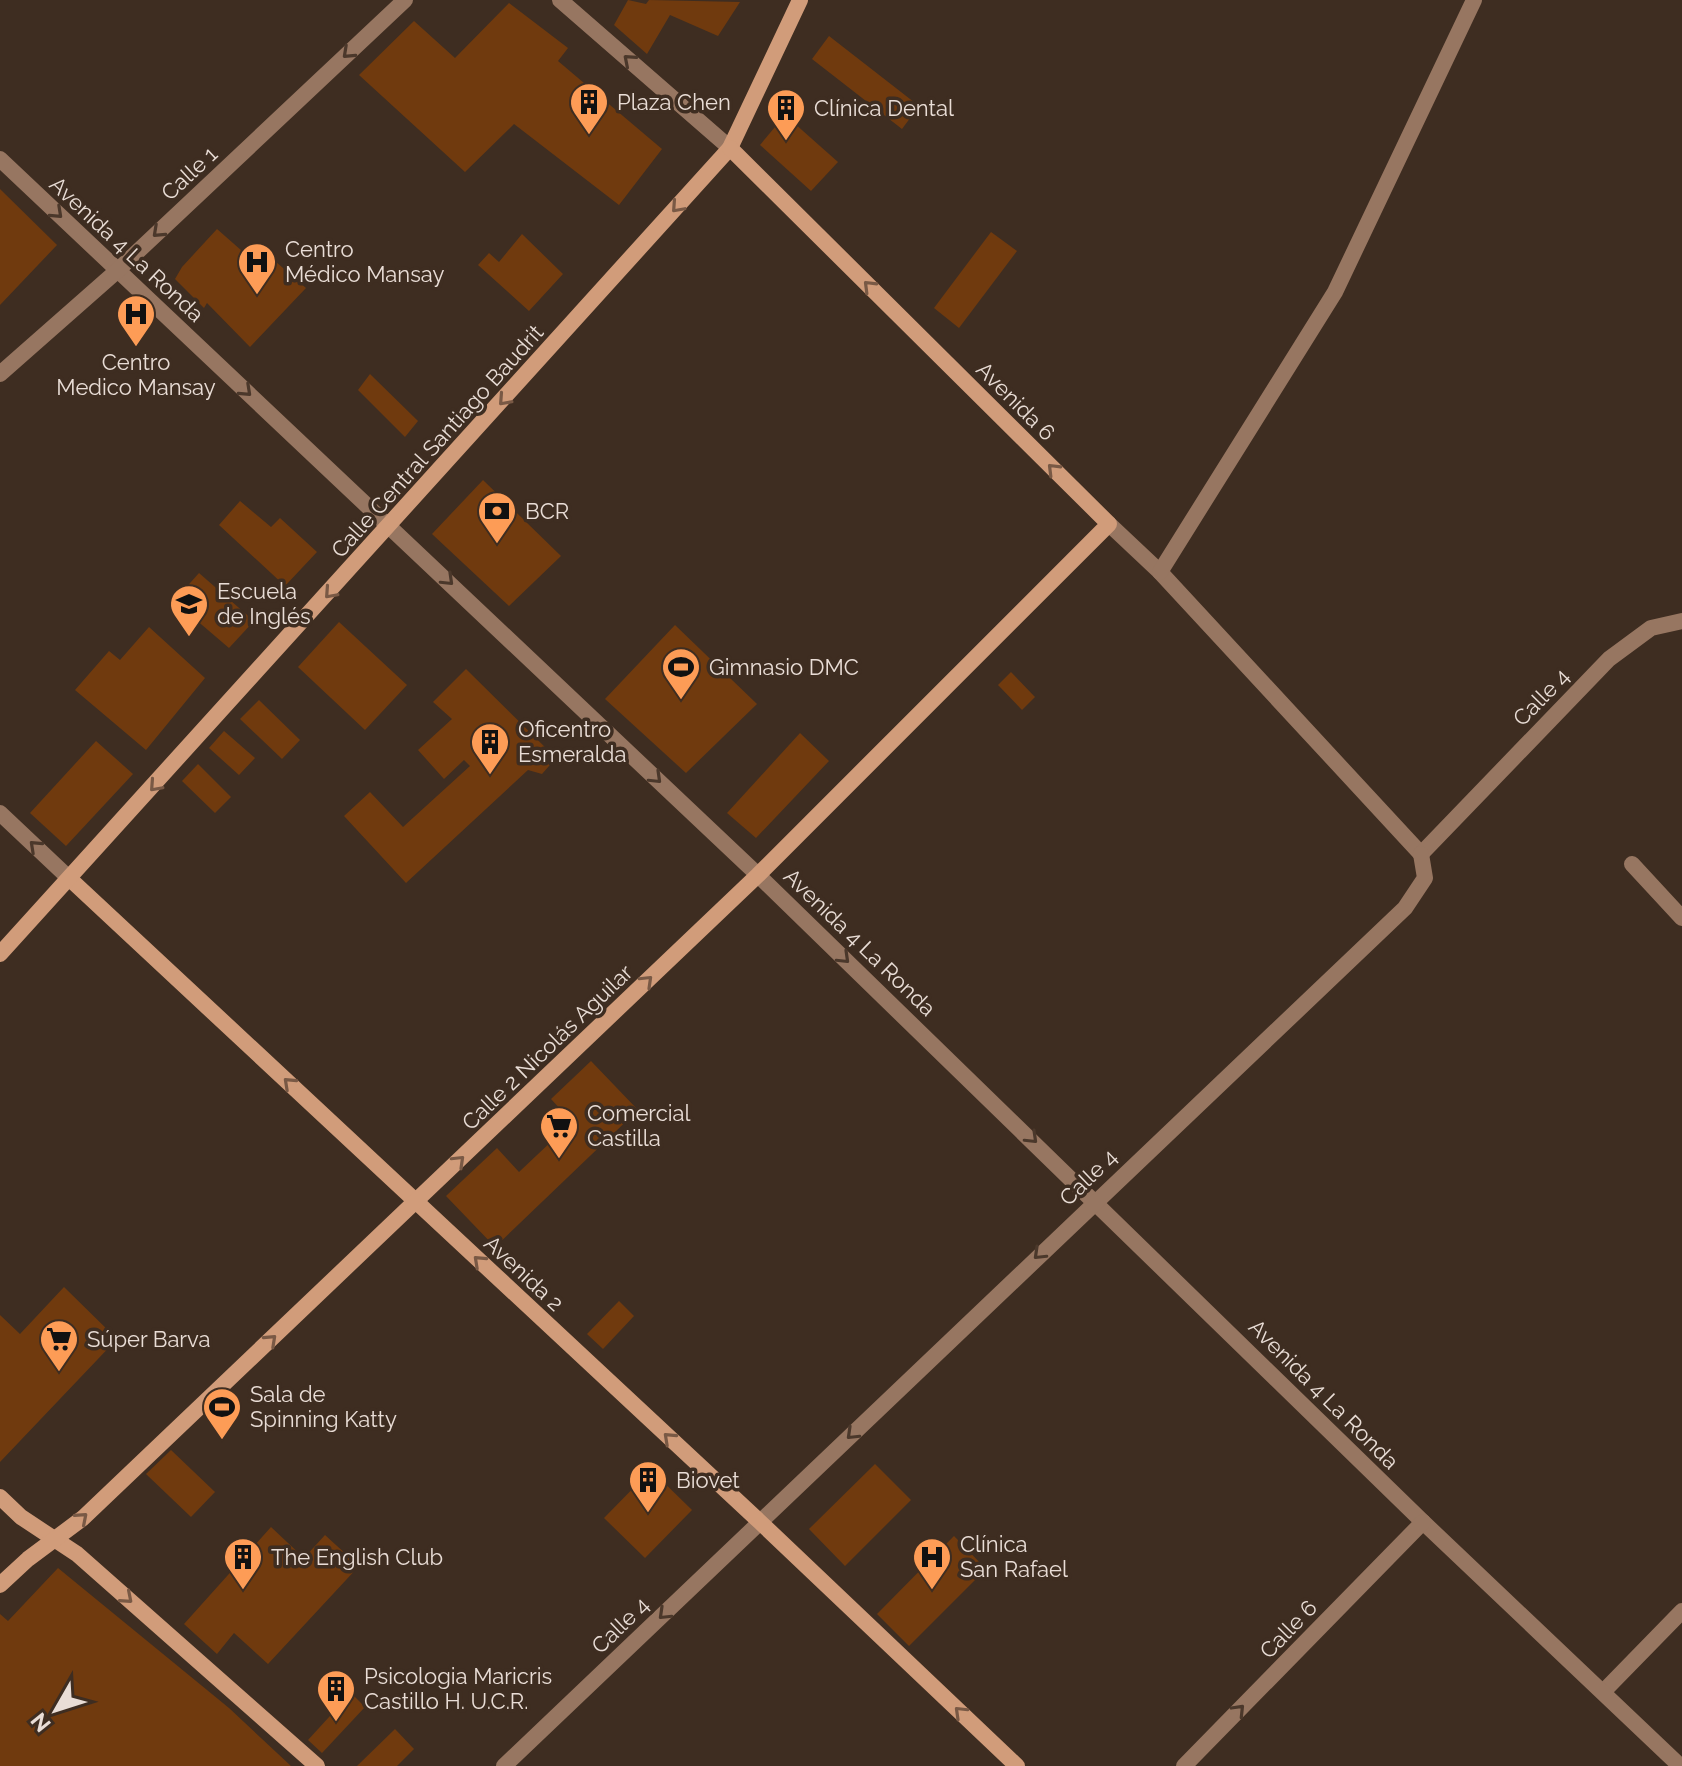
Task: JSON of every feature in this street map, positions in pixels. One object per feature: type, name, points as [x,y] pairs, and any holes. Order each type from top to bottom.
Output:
[{"type":"main road","name":"Calle Central Santiago Baudrit","points":[[0,954],[71,880],[730,148],[800,0]]},
{"type":"main road","name":"Avenida 6","points":[[730,148],[1109,524]]},
{"type":"main road","name":"Calle 2 Nicolás Aguilar","points":[[0,1585],[83,1518],[758,875],[1109,524]]},
{"type":"main road","name":"Avenida 2","points":[[71,880],[760,1522],[1017,1766]]},
{"type":"main road","points":[[0,1497],[21,1517],[56,1539],[317,1766]]},
{"type":"street","name":"Calle 1","points":[[0,374],[118,270],[405,0]]},
{"type":"street","name":"Avenida 6","points":[[560,0],[730,148]]},
{"type":"street","points":[[1160,572],[1335,292],[1474,0]]},
{"type":"street","name":"Avenida 4 La Ronda","points":[[0,159],[758,875],[1096,1200],[1423,1522],[1680,1766]]},
{"type":"street","name":"Avenida 6","points":[[1109,524],[1160,572],[1421,854]]},
{"type":"street","name":"Calle 4","points":[[504,1766],[1405,908],[1425,878],[1421,854],[1609,659],[1651,628],[1682,621]]},
{"type":"street","name":"Avenida 2","points":[[0,813],[71,880]]},
{"type":"street","points":[[1632,864],[1682,918]]},
{"type":"street","name":"Calle 6","points":[[1184,1766],[1423,1522]]},
{"type":"street","points":[[1603,1692],[1682,1611]]},
{"type":"building","points":[[628,0],[646,4],[649,0],[740,2],[718,36],[670,15],[647,54],[614,25]]},
{"type":"building","points":[[509,3],[568,48],[558,61],[662,149],[619,205],[514,124],[465,172],[359,75],[414,21],[455,58]]},
{"type":"building","points":[[829,36],[919,106],[902,129],[812,59]]},
{"type":"building","points":[[785,115],[838,162],[811,191],[760,145]]},
{"type":"building","points":[[0,189],[57,245],[0,305]]},
{"type":"building","name":"Centro Médico Mansay","points":[[217,229],[250,258],[260,248],[306,288],[250,347],[207,303],[204,308],[175,279]]},
{"type":"building","points":[[991,232],[1017,251],[959,328],[934,308]]},
{"type":"building","points":[[522,234],[563,274],[529,311],[478,265],[489,253],[499,262]]},
{"type":"building","points":[[370,374],[418,421],[405,437],[358,390]]},
{"type":"building","name":"BCR","points":[[483,480],[561,556],[509,606],[432,534]]},
{"type":"building","points":[[240,501],[271,527],[280,518],[317,552],[285,586],[219,525]]},
{"type":"building","points":[[199,573],[254,621],[229,648],[174,601]]},
{"type":"building","points":[[339,622],[407,685],[365,730],[298,667]]},
{"type":"building","name":"Gimnasio DMC","points":[[675,625],[757,704],[686,773],[605,699]]},
{"type":"building","points":[[149,627],[205,678],[146,750],[75,690],[109,651],[120,660]]},
{"type":"building","name":"Oficentro Esmeralda","points":[[466,669],[556,758],[542,774],[528,770],[406,883],[344,816],[370,792],[403,827],[470,766],[464,760],[444,779],[418,750],[452,719],[433,702]]},
{"type":"building","points":[[1011,672],[1035,697],[1022,710],[998,685]]},
{"type":"building","points":[[259,700],[300,740],[282,759],[240,719]]},
{"type":"building","points":[[224,731],[255,758],[239,775],[209,748]]},
{"type":"building","points":[[800,733],[829,761],[756,838],[727,813]]},
{"type":"building","points":[[96,741],[133,774],[66,846],[30,813]]},
{"type":"building","points":[[198,764],[231,797],[215,813],[182,781]]},
{"type":"building","name":"Comercial Castilla","points":[[591,1061],[638,1110],[495,1247],[446,1196],[497,1148],[519,1172],[572,1122],[551,1099]]},
{"type":"building","points":[[64,1287],[117,1339],[0,1462],[0,1315],[20,1334]]},
{"type":"building","points":[[619,1301],[634,1316],[603,1349],[587,1334]]},
{"type":"building","points":[[171,1450],[215,1492],[191,1517],[146,1474]]},
{"type":"building","points":[[875,1464],[911,1500],[845,1566],[809,1529]]},
{"type":"building","name":"Biovet","points":[[651,1470],[692,1510],[645,1558],[604,1518]]},
{"type":"building","points":[[271,1527],[304,1558],[325,1535],[359,1566],[268,1664],[234,1633],[217,1654],[184,1624]]},
{"type":"building","name":"Clínica San Rafael","points":[[954,1536],[986,1569],[909,1646],[877,1614]]},
{"type":"building","points":[[58,1568],[229,1708],[291,1766],[0,1766],[0,1614],[8,1621]]},
{"type":"building","name":"Psicologia Maricris Castillo H. U.C.R.","points":[[351,1693],[365,1707],[322,1753],[308,1740]]},
{"type":"building","points":[[395,1729],[414,1749],[397,1766],[357,1766]]},
{"type":"place","name":"Plaza Chen","points":[[589,136]]},
{"type":"place","name":"Clínica Dental","points":[[786,142]]},
{"type":"place","name":"Centro Médico Mansay","points":[[257,296]]},
{"type":"place","name":"Centro Medico Mansay","points":[[136,348]]},
{"type":"place","name":"BCR","points":[[497,545]]},
{"type":"place","name":"Escuela de Inglés","points":[[189,638]]},
{"type":"place","name":"Gimnasio DMC","points":[[681,701]]},
{"type":"place","name":"Oficentro Esmeralda","points":[[490,776]]},
{"type":"place","name":"Comercial Castilla","points":[[559,1160]]},
{"type":"place","name":"Súper Barva","points":[[59,1373]]},
{"type":"place","name":"Sala de Spinning Katty","points":[[222,1441]]},
{"type":"place","name":"Biovet","points":[[648,1514]]},
{"type":"place","name":"The English Club","points":[[243,1591]]},
{"type":"place","name":"Clínica San Rafael","points":[[932,1591]]},
{"type":"place","name":"Psicologia Maricris Castillo H. U.C.R.","points":[[336,1723]]}]
